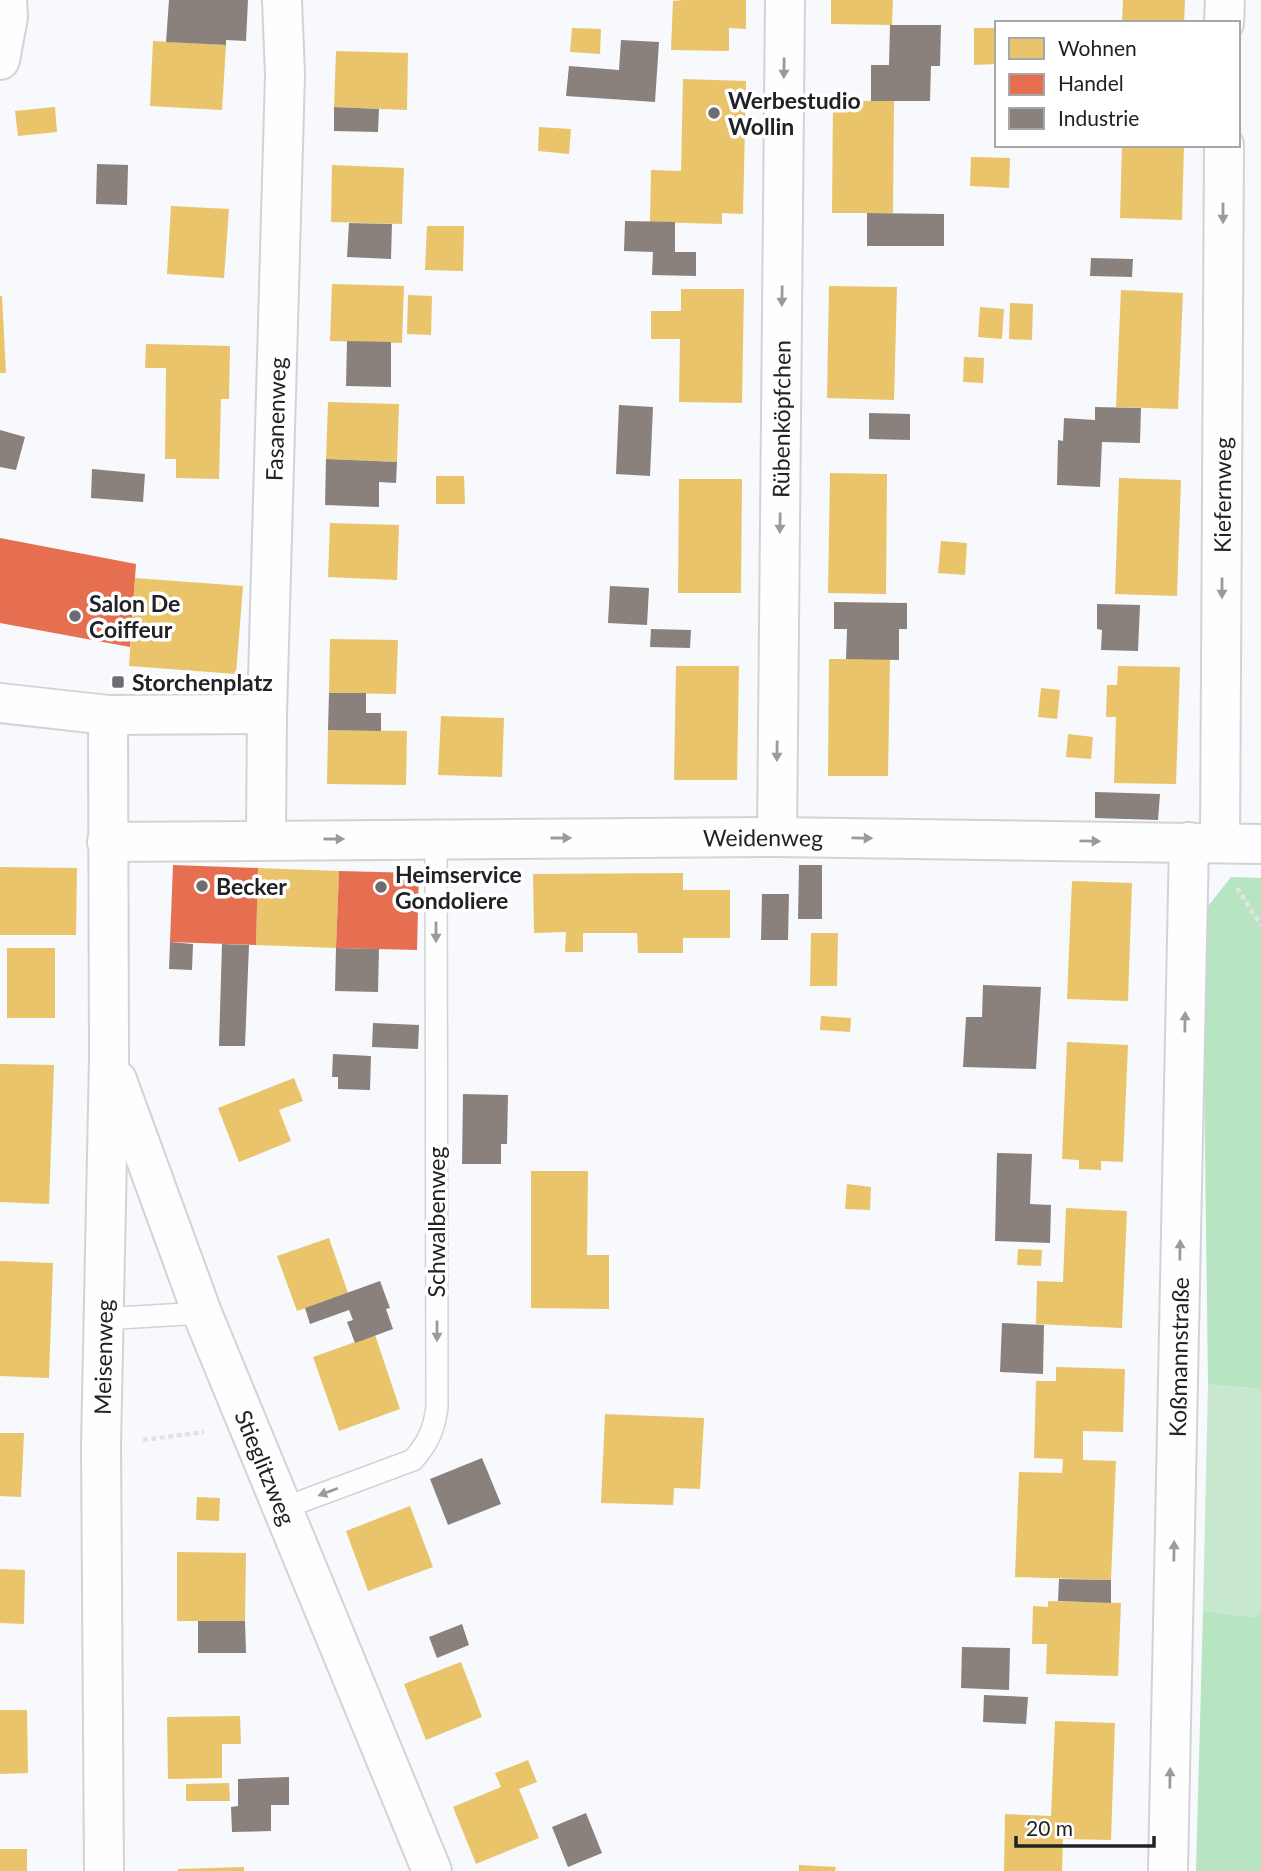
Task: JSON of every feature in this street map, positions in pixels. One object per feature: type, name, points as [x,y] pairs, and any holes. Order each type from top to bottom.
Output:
[{"type":"street","points":[[0,60],[8,17],[8,0]]},
{"type":"street","name":"Fasanenweg","points":[[266,839],[267,714],[285,74],[282,0]]},
{"type":"street","name":"Rübenköpfchen","points":[[776,836],[785,0]]},
{"type":"street","points":[[1224,0],[1224,21]]},
{"type":"street","name":"Kiefernweg","points":[[1204,842],[1224,147]]},
{"type":"street","points":[[0,703],[108,715],[267,714]]},
{"type":"street","points":[[108,715],[107,842],[266,839]]},
{"type":"street","name":"Weidenweg","points":[[266,839],[776,836],[1261,844]]},
{"type":"street","name":"Meisenweg","points":[[104,1871],[101,1446],[109,1059],[107,842]]},
{"type":"street","name":"Koßmannstraße","points":[[1168,1871],[1204,842]]},
{"type":"street","name":"Stieglitzweg","points":[[109,1059],[202,1313],[432,1871]]},
{"type":"lane","name":"Schwalbenweg","points":[[284,1508],[412,1460],[427,1444],[435,1426],[436,839]]},
{"type":"lane","points":[[102,1319],[202,1313]]},
{"type":"path","points":[[101,1446],[249,1426]]},
{"type":"green space","points":[[1231,877],[1261,878],[1261,1389],[1208,1384],[1202,914]]},
{"type":"green space","points":[[1208,1384],[1261,1389],[1261,1613],[1253,1617],[1203,1611]]},
{"type":"green space","points":[[1203,1611],[1253,1617],[1261,1613],[1261,1871],[1196,1871]]},
{"type":"building: Wohnen","points":[[746,0],[746,29],[729,28],[729,51],[671,50],[673,1]]},
{"type":"building: Wohnen","points":[[831,0],[893,0],[892,25],[831,24]]},
{"type":"building: Wohnen","points":[[1123,0],[1185,0],[1184,21],[1122,21]]},
{"type":"building: Wohnen","points":[[572,28],[601,29],[600,54],[570,52]]},
{"type":"building: Wohnen","points":[[974,28],[995,28],[995,64],[974,65]]},
{"type":"building: Wohnen","points":[[153,41],[226,45],[222,110],[150,106]]},
{"type":"building: Wohnen","points":[[336,51],[408,53],[407,110],[334,107]]},
{"type":"building: Wohnen","points":[[683,79],[746,81],[743,214],[722,213],[722,224],[650,222],[651,170],[681,171]]},
{"type":"building: Wohnen","points":[[833,101],[894,101],[893,213],[832,213]]},
{"type":"building: Wohnen","points":[[55,107],[57,132],[18,136],[15,111]]},
{"type":"building: Wohnen","points":[[539,127],[571,129],[569,154],[538,151]]},
{"type":"building: Wohnen","points":[[1122,147],[1184,147],[1182,220],[1120,218]]},
{"type":"building: Wohnen","points":[[971,157],[1010,158],[1009,188],[970,186]]},
{"type":"building: Wohnen","points":[[332,165],[404,168],[402,224],[331,222]]},
{"type":"building: Wohnen","points":[[171,206],[229,209],[224,278],[167,274]]},
{"type":"building: Wohnen","points":[[427,226],[464,226],[463,271],[425,270]]},
{"type":"building: Wohnen","points":[[332,284],[404,286],[402,343],[330,341]]},
{"type":"building: Wohnen","points":[[829,286],[897,287],[894,400],[827,398]]},
{"type":"building: Wohnen","points":[[681,289],[744,289],[742,403],[679,402],[680,339],[651,339],[651,311],[681,311]]},
{"type":"building: Wohnen","points":[[1121,290],[1183,293],[1178,409],[1116,407]]},
{"type":"building: Wohnen","points":[[408,295],[432,296],[431,335],[407,334]]},
{"type":"building: Wohnen","points":[[2,296],[6,373],[0,373]]},
{"type":"building: Wohnen","points":[[1010,303],[1033,304],[1032,340],[1009,339]]},
{"type":"building: Wohnen","points":[[980,307],[1004,309],[1002,339],[978,337]]},
{"type":"building: Wohnen","points":[[146,344],[230,346],[229,399],[221,399],[219,479],[176,478],[176,459],[165,459],[166,368],[145,368]]},
{"type":"building: Wohnen","points":[[964,357],[984,358],[983,383],[963,382]]},
{"type":"building: Wohnen","points":[[328,402],[399,404],[397,462],[326,459]]},
{"type":"building: Wohnen","points":[[830,473],[887,474],[886,594],[828,593]]},
{"type":"building: Wohnen","points":[[436,476],[464,476],[465,504],[436,504]]},
{"type":"building: Wohnen","points":[[1119,478],[1181,480],[1177,596],[1115,594]]},
{"type":"building: Wohnen","points":[[679,479],[742,479],[741,593],[678,593]]},
{"type":"building: Wohnen","points":[[330,523],[399,525],[397,580],[328,577]]},
{"type":"building: Wohnen","points":[[941,541],[967,543],[965,575],[938,573]]},
{"type":"building: Wohnen","points":[[135,578],[243,586],[236,674],[129,666]]},
{"type":"building: Wohnen","points":[[330,639],[398,640],[396,694],[329,693]]},
{"type":"building: Wohnen","points":[[829,659],[890,659],[888,776],[828,776]]},
{"type":"building: Wohnen","points":[[676,666],[739,666],[737,780],[674,780]]},
{"type":"building: Wohnen","points":[[1118,666],[1180,667],[1176,784],[1114,783],[1116,717],[1106,717],[1107,685],[1117,685]]},
{"type":"building: Wohnen","points":[[1041,688],[1060,690],[1057,719],[1038,717]]},
{"type":"building: Wohnen","points":[[441,716],[504,718],[502,777],[438,775]]},
{"type":"building: Wohnen","points":[[328,730],[407,731],[406,785],[327,784]]},
{"type":"building: Wohnen","points":[[1068,734],[1093,737],[1091,759],[1066,757]]},
{"type":"building: Wohnen","points":[[0,867],[77,868],[76,935],[0,935]]},
{"type":"building: Wohnen","points":[[258,868],[339,871],[336,948],[256,945]]},
{"type":"building: Wohnen","points":[[683,873],[683,890],[730,890],[730,938],[683,938],[683,953],[638,953],[637,933],[583,933],[583,952],[565,952],[566,932],[534,933],[533,874]]},
{"type":"building: Wohnen","points":[[1072,881],[1132,883],[1128,1001],[1067,999]]},
{"type":"building: Wohnen","points":[[811,933],[838,933],[837,986],[810,986]]},
{"type":"building: Wohnen","points":[[7,948],[55,948],[55,1018],[7,1018]]},
{"type":"building: Wohnen","points":[[821,1016],[851,1018],[850,1032],[820,1030]]},
{"type":"building: Wohnen","points":[[1067,1042],[1128,1045],[1123,1162],[1101,1161],[1101,1170],[1079,1169],[1079,1160],[1062,1159]]},
{"type":"building: Wohnen","points":[[0,1064],[54,1065],[49,1204],[0,1202]]},
{"type":"building: Wohnen","points":[[294,1078],[303,1101],[279,1110],[291,1141],[239,1162],[218,1108]]},
{"type":"building: Wohnen","points":[[531,1171],[588,1171],[587,1255],[609,1255],[609,1309],[531,1308]]},
{"type":"building: Wohnen","points":[[847,1184],[871,1187],[870,1210],[845,1209]]},
{"type":"building: Wohnen","points":[[1066,1208],[1127,1211],[1122,1328],[1036,1324],[1037,1281],[1063,1282]]},
{"type":"building: Wohnen","points":[[329,1238],[348,1293],[297,1311],[277,1256]]},
{"type":"building: Wohnen","points":[[1018,1249],[1042,1250],[1041,1266],[1017,1265]]},
{"type":"building: Wohnen","points":[[0,1261],[53,1263],[49,1378],[0,1376]]},
{"type":"building: Wohnen","points":[[375,1335],[400,1409],[339,1431],[313,1357]]},
{"type":"building: Wohnen","points":[[1056,1367],[1125,1369],[1123,1432],[1083,1431],[1083,1460],[1116,1461],[1111,1580],[1015,1577],[1019,1472],[1062,1473],[1063,1459],[1034,1458],[1036,1381],[1056,1381]]},
{"type":"building: Wohnen","points":[[605,1414],[704,1418],[700,1489],[674,1488],[673,1505],[601,1503]]},
{"type":"building: Wohnen","points":[[0,1433],[24,1433],[21,1497],[0,1496]]},
{"type":"building: Wohnen","points":[[197,1497],[220,1498],[219,1521],[196,1520]]},
{"type":"building: Wohnen","points":[[410,1506],[433,1567],[368,1591],[346,1531]]},
{"type":"building: Wohnen","points":[[177,1552],[246,1553],[245,1621],[177,1621]]},
{"type":"building: Wohnen","points":[[0,1569],[25,1570],[24,1624],[0,1623]]},
{"type":"building: Wohnen","points":[[1048,1601],[1121,1603],[1118,1676],[1046,1674],[1047,1644],[1032,1644],[1033,1606],[1048,1607]]},
{"type":"building: Wohnen","points":[[461,1662],[482,1717],[426,1740],[404,1684]]},
{"type":"building: Wohnen","points":[[0,1710],[27,1710],[28,1773],[0,1774]]},
{"type":"building: Wohnen","points":[[240,1716],[241,1744],[222,1744],[222,1778],[168,1779],[167,1717]]},
{"type":"building: Wohnen","points":[[1055,1721],[1115,1723],[1111,1840],[1063,1839],[1062,1871],[1004,1871],[1005,1814],[1051,1816]]},
{"type":"building: Wohnen","points":[[528,1760],[537,1782],[519,1789],[539,1838],[476,1864],[453,1807],[501,1787],[495,1773]]},
{"type":"building: Wohnen","points":[[229,1783],[230,1801],[186,1801],[186,1784]]},
{"type":"building: Wohnen","points":[[0,1849],[27,1849],[27,1871],[0,1871]]},
{"type":"building: Wohnen","points":[[799,1865],[836,1867],[835,1871],[799,1871]]},
{"type":"building: Wohnen","points":[[244,1867],[244,1871],[178,1871],[178,1869]]},
{"type":"building: Handel","points":[[0,538],[136,564],[130,647],[0,623]]},
{"type":"building: Handel","points":[[173,865],[258,868],[256,945],[170,942]]},
{"type":"building: Handel","points":[[339,871],[419,873],[417,950],[336,948]]},
{"type":"building: Industrie","points":[[169,0],[248,0],[246,41],[226,40],[226,45],[166,42]]},
{"type":"building: Industrie","points":[[890,25],[941,25],[940,66],[931,66],[930,101],[871,101],[871,65],[889,65]]},
{"type":"building: Industrie","points":[[621,40],[659,42],[655,102],[566,96],[569,66],[619,70]]},
{"type":"building: Industrie","points":[[334,107],[379,109],[378,132],[334,131]]},
{"type":"building: Industrie","points":[[97,164],[128,165],[127,205],[96,204]]},
{"type":"building: Industrie","points":[[867,213],[944,214],[944,246],[867,246]]},
{"type":"building: Industrie","points":[[625,221],[675,222],[675,252],[696,252],[696,276],[652,275],[653,252],[624,251]]},
{"type":"building: Industrie","points":[[349,223],[392,224],[391,259],[347,257]]},
{"type":"building: Industrie","points":[[1091,258],[1133,259],[1132,277],[1090,276]]},
{"type":"building: Industrie","points":[[347,341],[391,342],[391,387],[346,386]]},
{"type":"building: Industrie","points":[[619,405],[653,407],[650,476],[616,474]]},
{"type":"building: Industrie","points":[[1095,407],[1141,408],[1140,443],[1102,442],[1100,487],[1057,485],[1058,440],[1063,441],[1064,418],[1095,420]]},
{"type":"building: Industrie","points":[[869,413],[910,414],[910,440],[869,439]]},
{"type":"building: Industrie","points":[[0,430],[25,437],[16,470],[0,467]]},
{"type":"building: Industrie","points":[[326,459],[397,462],[396,483],[379,482],[379,507],[325,505]]},
{"type":"building: Industrie","points":[[92,469],[145,474],[143,502],[91,498]]},
{"type":"building: Industrie","points":[[610,586],[649,588],[647,625],[608,623]]},
{"type":"building: Industrie","points":[[834,602],[907,603],[907,629],[899,629],[899,660],[846,659],[847,629],[834,629]]},
{"type":"building: Industrie","points":[[1097,604],[1140,605],[1138,651],[1101,650],[1102,630],[1097,629]]},
{"type":"building: Industrie","points":[[651,629],[691,630],[690,648],[650,647]]},
{"type":"building: Industrie","points":[[329,693],[366,693],[366,713],[381,713],[381,731],[328,730]]},
{"type":"building: Industrie","points":[[1095,792],[1160,794],[1158,820],[1095,818]]},
{"type":"building: Industrie","points":[[799,865],[822,865],[822,919],[798,919]]},
{"type":"building: Industrie","points":[[762,894],[789,894],[788,940],[761,940]]},
{"type":"building: Industrie","points":[[170,942],[193,944],[192,970],[169,969]]},
{"type":"building: Industrie","points":[[222,944],[249,945],[245,1046],[219,1046]]},
{"type":"building: Industrie","points":[[336,948],[379,949],[378,992],[335,991]]},
{"type":"building: Industrie","points":[[983,985],[1041,987],[1036,1069],[963,1067],[966,1017],[982,1017]]},
{"type":"building: Industrie","points":[[373,1023],[419,1025],[418,1049],[372,1047]]},
{"type":"building: Industrie","points":[[333,1054],[371,1056],[370,1090],[338,1089],[338,1077],[332,1077]]},
{"type":"building: Industrie","points":[[463,1094],[508,1095],[507,1144],[501,1144],[501,1164],[462,1164]]},
{"type":"building: Industrie","points":[[997,1153],[1032,1154],[1030,1204],[1051,1205],[1050,1243],[995,1241]]},
{"type":"building: Industrie","points":[[380,1281],[390,1308],[386,1309],[393,1329],[355,1343],[347,1322],[353,1320],[349,1310],[310,1324],[305,1308]]},
{"type":"building: Industrie","points":[[1002,1323],[1044,1325],[1043,1374],[1000,1372]]},
{"type":"building: Industrie","points":[[482,1458],[501,1504],[448,1525],[430,1479]]},
{"type":"building: Industrie","points":[[1059,1579],[1111,1580],[1111,1603],[1058,1601]]},
{"type":"building: Industrie","points":[[198,1621],[245,1621],[246,1653],[198,1653]]},
{"type":"building: Industrie","points":[[462,1624],[469,1645],[437,1658],[429,1637]]},
{"type":"building: Industrie","points":[[962,1647],[1010,1648],[1009,1690],[961,1688]]},
{"type":"building: Industrie","points":[[984,1695],[1028,1697],[1026,1724],[983,1722]]},
{"type":"building: Industrie","points":[[289,1777],[289,1805],[271,1805],[271,1831],[232,1832],[231,1807],[238,1806],[238,1779]]},
{"type":"building: Industrie","points":[[586,1813],[602,1853],[568,1867],[552,1827]]},
{"type":"place","name":"Werbestudio Wollin","points":[[714,113]]},
{"type":"place","name":"Salon De Coiffeur","points":[[75,616]]},
{"type":"place","name":"Storchenplatz","points":[[118,682]]},
{"type":"place","name":"Becker","points":[[202,886]]},
{"type":"place","name":"Heimservice Gondoliere","points":[[381,887]]}]
